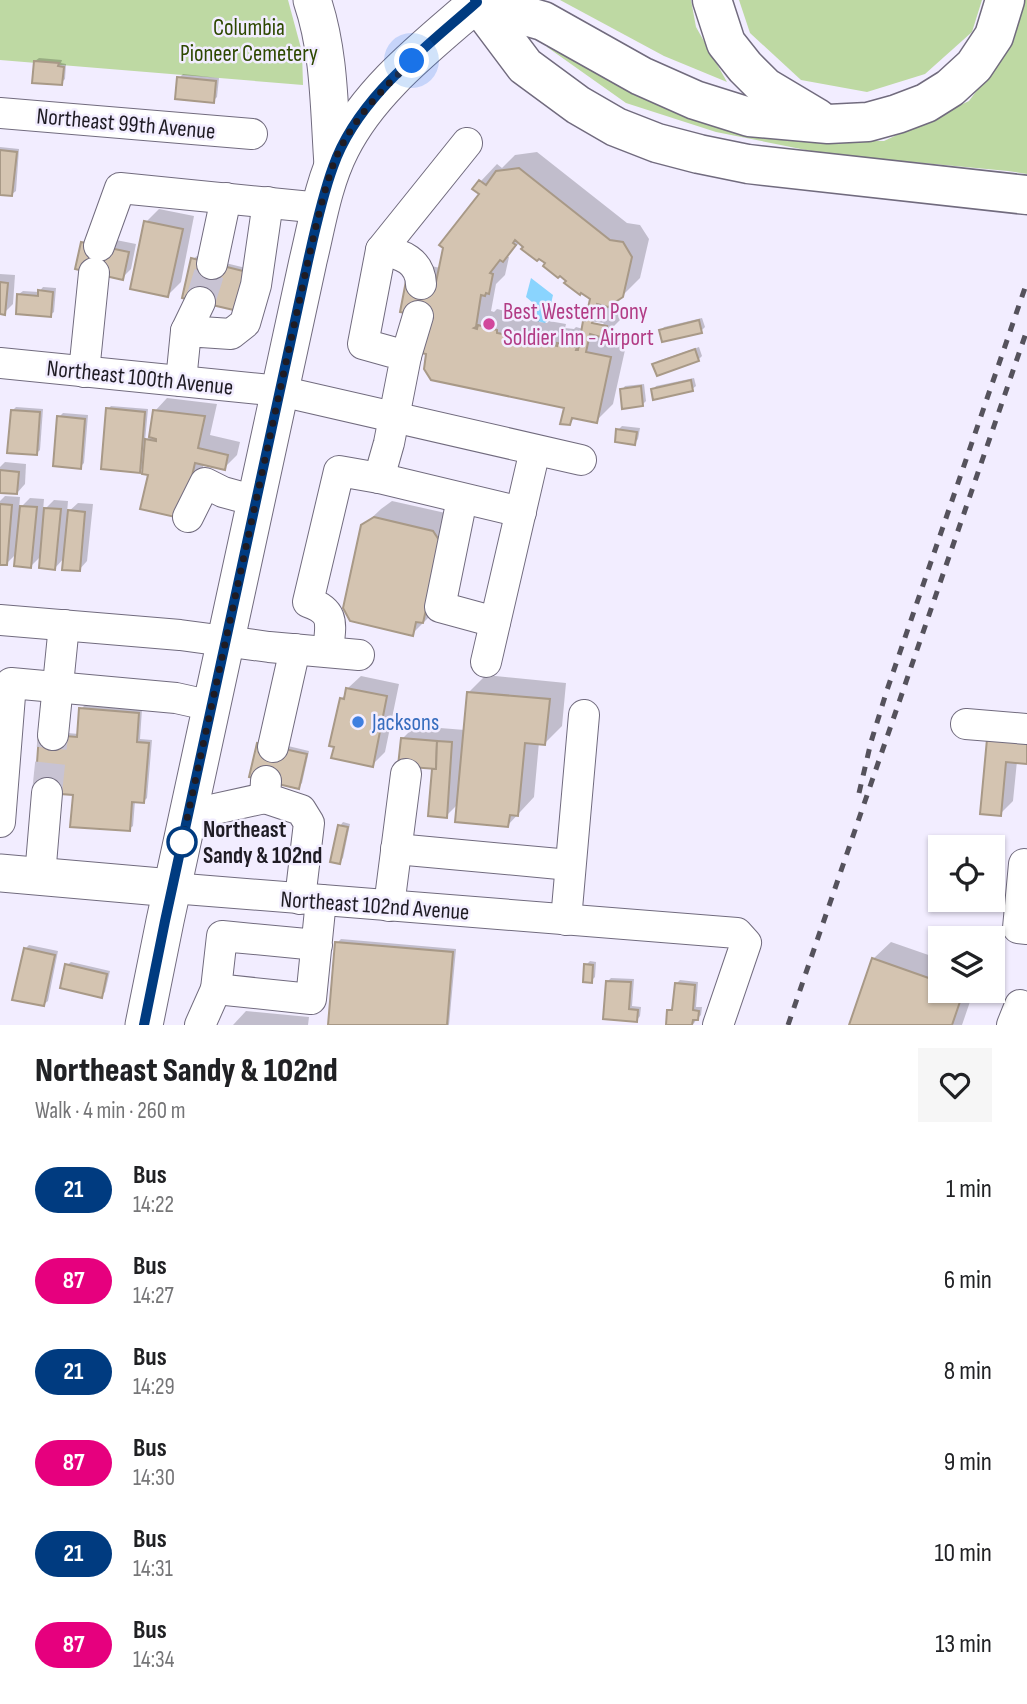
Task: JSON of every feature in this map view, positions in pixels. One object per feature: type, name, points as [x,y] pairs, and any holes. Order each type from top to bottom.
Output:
[{"type":"highway","points":[[712,0],[726,43],[745,67],[765,87],[828,124]]},
{"type":"highway","points":[[477,1],[543,21],[641,76],[695,100],[749,117],[828,124],[868,122],[897,114],[926,103],[950,88],[974,66],[994,36],[1005,0]]},
{"type":"highway","points":[[477,1],[525,66],[616,127],[657,143],[748,164],[1027,195]]},
{"type":"main road","points":[[312,0],[324,51],[333,166]]},
{"type":"main road","points":[[144,1025],[280,391],[333,166],[349,132],[375,98],[477,1]]},
{"type":"main road","name":"Northeast 102nd Avenue","points":[[0,873],[172,888]]},
{"type":"street","name":"Northeast 99th Avenue","points":[[0,113],[252,134]]},
{"type":"street","points":[[407,356],[363,344],[381,250],[467,143]]},
{"type":"street","points":[[84,372],[97,260],[120,188],[321,208]]},
{"type":"street","points":[[212,264],[226,198]]},
{"type":"street","points":[[186,331],[231,334],[245,323],[256,285],[268,202]]},
{"type":"street","points":[[381,250],[395,252],[411,260],[418,268],[421,284]]},
{"type":"street","points":[[181,381],[186,331],[200,302]]},
{"type":"street","points":[[379,478],[418,316]]},
{"type":"street","name":"Northeast 100th Avenue","points":[[0,363],[280,391],[581,460]]},
{"type":"street","points":[[486,662],[535,450]]},
{"type":"street","points":[[328,652],[330,618],[321,606],[308,602],[339,471],[521,512]]},
{"type":"street","points":[[188,517],[205,483],[223,492],[256,501]]},
{"type":"street","points":[[462,499],[440,607],[495,622]]},
{"type":"street","points":[[0,620],[180,635],[359,655]]},
{"type":"street","points":[[53,736],[64,625]]},
{"type":"street","points":[[273,747],[295,649]]},
{"type":"street","points":[[0,822],[11,682],[176,698],[212,706]]},
{"type":"street","points":[[565,920],[584,715]]},
{"type":"street","points":[[966,724],[1027,729]]},
{"type":"street","points":[[389,906],[405,774]]},
{"type":"street","points":[[188,815],[265,790],[301,810],[309,823],[310,900],[317,945],[311,999],[216,989]]},
{"type":"street","points":[[40,876],[47,793]]},
{"type":"street","points":[[396,849],[570,864]]},
{"type":"street","points":[[1027,865],[1024,864],[1018,928],[1027,929]]},
{"type":"street","name":"Northeast 102nd Avenue","points":[[172,888],[737,933],[746,943],[718,1025]]},
{"type":"street","points":[[200,1025],[216,989],[222,936],[317,945]]},
{"type":"green space","name":"Columbia Pioneer Cemetery","points":[[0,0],[288,0],[302,52],[303,85],[0,60]]},
{"type":"green space","points":[[560,0],[691,0],[696,27],[727,82],[664,56]]},
{"type":"green space","points":[[739,0],[982,0],[972,32],[925,74],[867,92],[801,80],[750,33]]},
{"type":"green space","points":[[1023,0],[1027,0],[1027,174],[826,154],[716,132],[626,103],[547,47],[550,37],[654,103],[785,140],[884,141],[969,101],[1014,40]]},
{"type":"water","points":[[531,278],[553,295],[545,323],[529,319],[532,302],[526,297]]},
{"type":"building","points":[[34,61],[59,63],[58,66],[64,67],[62,85],[32,83]]},
{"type":"building","points":[[177,77],[216,81],[214,103],[175,99]]},
{"type":"building","points":[[0,150],[17,152],[12,196],[0,195]]},
{"type":"building","points":[[519,168],[610,240],[623,242],[632,257],[623,297],[608,307],[597,304],[592,323],[607,326],[604,338],[590,334],[586,352],[611,357],[597,423],[572,418],[570,425],[560,424],[564,408],[431,380],[424,369],[426,354],[421,353],[427,318],[400,312],[406,281],[435,287],[443,248],[439,245],[479,194],[472,189],[479,180],[486,185],[496,171]],"holes":[[[515,240],[523,247],[521,249],[537,261],[539,259],[545,263],[543,266],[558,278],[560,276],[566,281],[564,283],[590,299],[578,350],[577,347],[557,343],[557,346],[549,344],[550,341],[531,337],[530,340],[523,339],[524,335],[504,331],[503,334],[497,333],[497,330],[478,325],[477,329],[474,328],[481,295],[489,294],[493,274],[490,273],[516,245],[513,243]]]},
{"type":"building","points":[[144,221],[183,229],[168,297],[130,289]]},
{"type":"building","points":[[81,242],[129,252],[123,280],[75,269]]},
{"type":"building","points":[[191,258],[247,272],[238,311],[182,298]]},
{"type":"building","points":[[0,282],[8,283],[5,315],[0,314]]},
{"type":"building","points":[[38,290],[53,292],[51,317],[16,314],[17,294],[38,296]]},
{"type":"building","points":[[699,320],[702,333],[662,342],[659,330]]},
{"type":"building","points":[[695,349],[699,361],[657,376],[652,364]]},
{"type":"building","points":[[691,380],[693,391],[653,400],[651,389]]},
{"type":"building","points":[[641,386],[643,406],[622,409],[620,389]]},
{"type":"building","points":[[106,408],[145,412],[140,473],[101,469]]},
{"type":"building","points":[[11,410],[40,412],[37,455],[7,453]]},
{"type":"building","points":[[153,410],[205,416],[198,448],[228,455],[225,470],[195,463],[185,506],[175,517],[140,509],[148,475],[142,474],[145,439],[156,441],[149,437]]},
{"type":"building","points":[[57,416],[85,419],[81,469],[53,466]]},
{"type":"building","points":[[616,429],[637,432],[635,445],[615,442]]},
{"type":"building","points":[[0,470],[19,472],[17,494],[0,493]]},
{"type":"building","points":[[0,504],[12,505],[7,565],[0,565]]},
{"type":"building","points":[[20,506],[37,507],[31,568],[14,566]]},
{"type":"building","points":[[44,508],[61,509],[55,570],[39,568]]},
{"type":"building","points":[[68,510],[85,512],[80,571],[62,570]]},
{"type":"building","points":[[374,517],[433,531],[441,543],[423,623],[416,622],[413,636],[350,621],[343,608],[361,525]]},
{"type":"building","name":"Jacksons","points":[[346,688],[387,696],[373,767],[331,758],[334,747],[329,746],[340,698],[344,699]]},
{"type":"building","points":[[467,692],[550,699],[545,745],[525,743],[518,816],[510,815],[508,827],[455,822]]},
{"type":"building","points":[[79,708],[139,713],[137,742],[149,743],[144,803],[132,802],[130,831],[70,827],[73,795],[35,792],[39,734],[77,737]]},
{"type":"building","points":[[401,738],[437,741],[436,769],[398,766]]},
{"type":"building","points":[[987,739],[1027,743],[1027,764],[1006,762],[1001,816],[980,814]]},
{"type":"building","points":[[437,741],[452,742],[447,818],[428,816],[432,769],[436,769]]},
{"type":"building","points":[[257,743],[307,754],[299,789],[249,777]]},
{"type":"building","points":[[338,825],[348,827],[340,864],[330,862]]},
{"type":"building","points":[[335,942],[453,952],[447,1025],[328,1025]]},
{"type":"building","points":[[24,948],[55,955],[44,1006],[12,1000]]},
{"type":"building","points":[[872,958],[928,978],[928,1003],[960,1003],[952,1025],[849,1025]]},
{"type":"building","points":[[65,964],[107,974],[102,998],[60,988]]},
{"type":"building","points":[[584,964],[593,965],[592,983],[583,982]]},
{"type":"building","points":[[606,981],[631,982],[629,1009],[638,1010],[637,1022],[603,1019]]},
{"type":"building","points":[[675,983],[695,985],[693,1010],[699,1011],[698,1020],[693,1020],[692,1025],[666,1025],[667,1010],[672,1010]]},
{"type":"tunnel","points":[[200,302],[212,264]]},
{"type":"tunnel","points":[[47,793],[53,735]]},
{"type":"railway","points":[[859,793],[887,690],[1027,282]]},
{"type":"railway","points":[[788,1025],[1027,330]]},
{"type":"bus line","name":"21","points":[[144,1025],[308,261],[333,166],[349,132],[375,98],[477,2],[475,0]]},
{"type":"place","name":"Best Western Pony Soldier Inn - Airport","points":[[489,324]]},
{"type":"place","name":"Jacksons","points":[[358,722]]},
{"type":"place","name":"Northeast Sandy & 102nd","points":[[182,842]]},
{"type":"route","points":[[182,842],[308,261],[333,166],[349,132],[361,115],[389,82],[412,61]]}]
